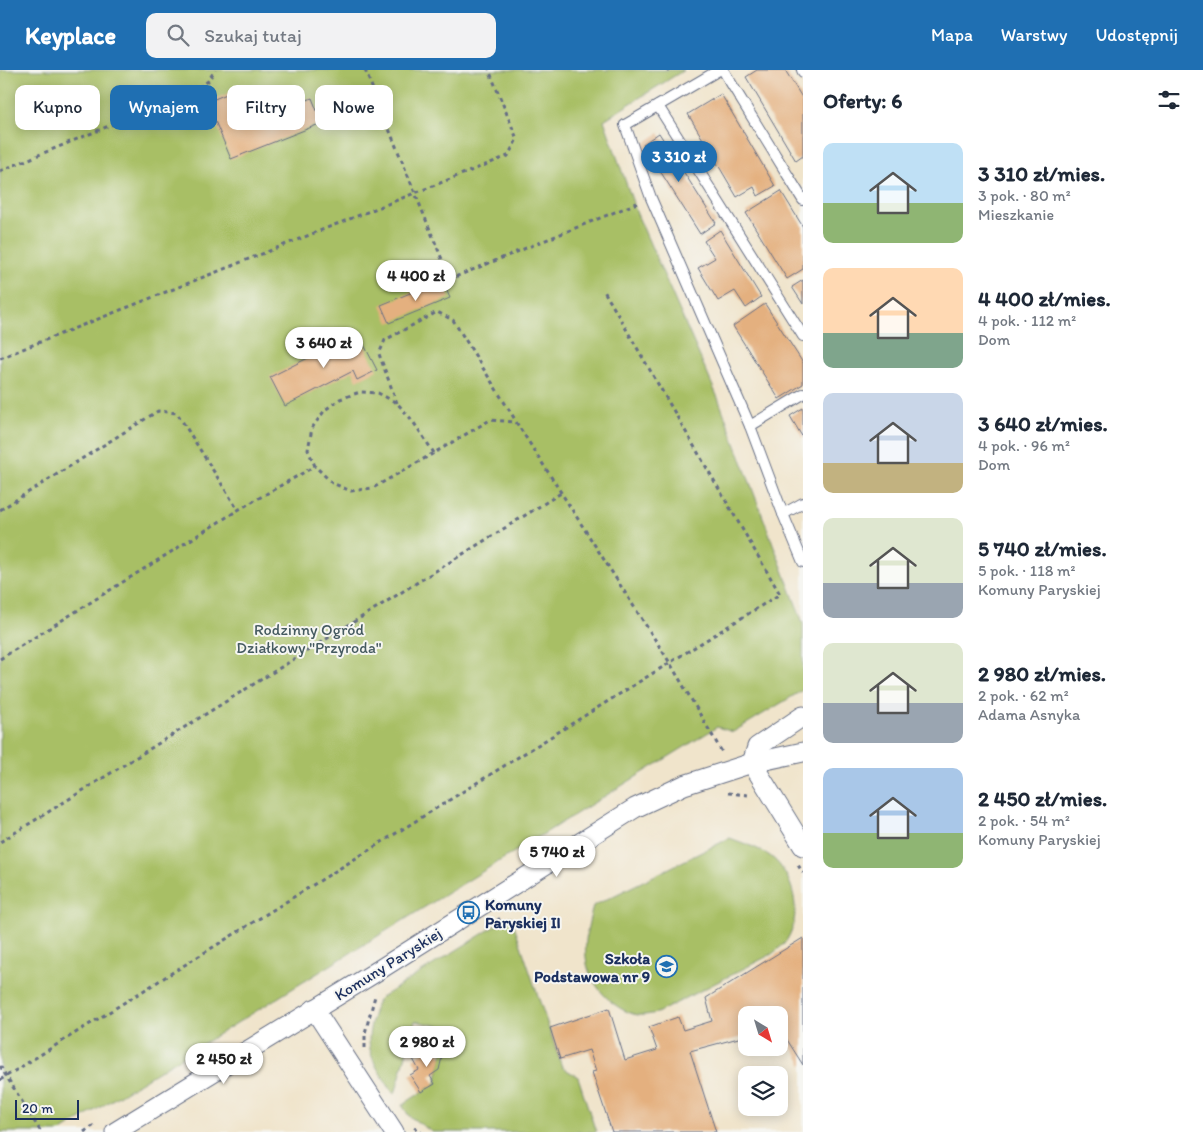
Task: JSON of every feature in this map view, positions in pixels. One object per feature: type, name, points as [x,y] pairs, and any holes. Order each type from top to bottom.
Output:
[{"type":"street","points":[[803,716],[756,747],[752,763],[803,846]]},
{"type":"street","name":"Komuny Paryskiej","points":[[116,1132],[635,808],[684,785],[752,763],[803,752]]},
{"type":"street","points":[[314,1009],[401,1127]]},
{"type":"lane","points":[[803,200],[721,70],[625,125],[651,198],[750,426],[803,562]]},
{"type":"lane","points":[[658,106],[803,336]]},
{"type":"lane","points":[[750,426],[803,394]]},
{"type":"lane","points":[[783,514],[803,503]]},
{"type":"path","points":[[0,171],[196,90],[208,80],[214,70]]},
{"type":"path","points":[[364,70],[450,279],[634,204]]},
{"type":"path","points":[[0,358],[508,156],[517,139],[489,70]]},
{"type":"path","points":[[0,1080],[780,594],[604,290]]},
{"type":"path","points":[[397,403],[379,354],[385,340],[437,312],[454,320],[516,422],[670,663],[711,731]]},
{"type":"path","points":[[434,453],[412,420],[397,403],[378,393],[360,392],[340,399],[324,410],[312,428],[308,450],[315,466],[332,483],[351,491],[374,488],[434,453],[490,420],[516,422]]},
{"type":"path","points":[[0,510],[158,411],[177,413],[238,510]]},
{"type":"path","points":[[0,659],[238,510],[315,466]]},
{"type":"path","points":[[0,842],[561,493]]},
{"type":"path","points":[[720,795],[730,792],[750,796]]},
{"type":"path","points":[[798,864],[803,873]]},
{"type":"path","points":[[505,914],[498,918],[506,932]]},
{"type":"path","points":[[366,1054],[365,1033],[375,996],[382,992]]},
{"type":"path","points":[[0,1066],[41,1132]]},
{"type":"path","points":[[401,1127],[421,1132]]},
{"type":"green space","name":"Rodzinny Ogród Działkowy \"Przyroda\"","points":[[0,70],[684,70],[604,120],[637,214],[718,398],[803,623],[803,690],[733,732],[717,727],[60,1132],[0,1132]]},
{"type":"green space","points":[[730,838],[754,847],[770,856],[788,878],[792,889],[795,912],[794,923],[784,944],[772,954],[657,1013],[637,1015],[612,1003],[599,989],[587,964],[586,942],[593,906]]},
{"type":"green space","points":[[511,916],[562,1067],[578,1077],[596,1132],[432,1132],[409,1116],[402,1105],[436,1083],[448,1028],[415,1021],[396,1091],[393,1093],[373,1059],[369,1042],[370,1032],[375,1008],[380,998]]},
{"type":"building","points":[[757,70],[785,70],[803,99],[803,156],[796,161],[746,77]]},
{"type":"building","points":[[227,94],[227,130],[304,130],[231,159],[217,126],[217,98]]},
{"type":"building","points":[[721,94],[775,186],[758,196],[754,187],[737,197],[688,114]]},
{"type":"building","points":[[312,98],[315,106],[315,126],[305,130],[305,101]]},
{"type":"building","points":[[659,133],[716,223],[700,234],[643,144]]},
{"type":"building","points":[[781,191],[803,227],[803,269],[787,279],[746,213]]},
{"type":"building","points":[[720,230],[761,297],[746,308],[735,291],[718,301],[698,268],[715,258],[704,241]]},
{"type":"building","points":[[442,280],[450,298],[389,323],[381,305]]},
{"type":"building","points":[[803,280],[803,304],[792,287]]},
{"type":"building","points":[[765,304],[803,363],[803,384],[779,399],[733,326]]},
{"type":"building","points":[[358,333],[377,370],[357,380],[353,371],[285,406],[270,377]]},
{"type":"building","points":[[803,408],[803,438],[790,416]]},
{"type":"building","points":[[803,938],[803,1065],[788,1041],[788,1006],[738,1006],[738,1038],[690,1051],[716,1132],[612,1132],[592,1072],[596,1071],[589,1050],[560,1059],[550,1028],[609,1008],[625,1060],[657,1050],[649,1027],[678,1017],[683,1030],[712,1021],[706,998]]},
{"type":"building","points":[[434,1045],[442,1057],[439,1070],[430,1076],[435,1084],[421,1092],[410,1075],[419,1070],[413,1059]]},
{"type":"place","name":"Komuny Paryskiej II","points":[[469,913]]},
{"type":"place","name":"Szkoła Podstawowa nr 9","points":[[666,967]]}]
